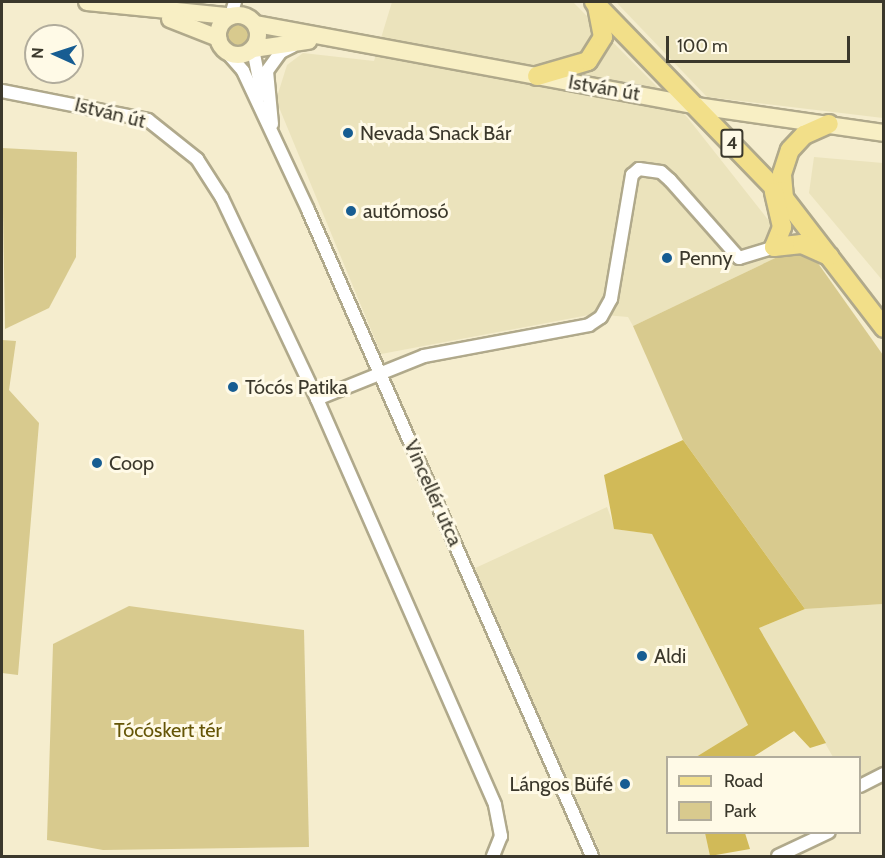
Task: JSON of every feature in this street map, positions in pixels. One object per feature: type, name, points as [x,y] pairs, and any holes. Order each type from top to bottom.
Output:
[{"type":"main road","points":[[537,76],[588,61],[598,48],[604,25],[594,2]]},
{"type":"main road","name":"4","points":[[594,2],[784,198],[836,261],[884,328]]},
{"type":"main road","points":[[784,198],[782,174],[790,150],[804,135],[829,124]]},
{"type":"main road","points":[[767,180],[781,212],[774,247],[802,244],[836,261]]},
{"type":"street","points":[[87,2],[150,11],[232,11],[245,15],[256,24],[259,34],[253,49],[239,55],[221,44],[150,11]]},
{"type":"street","points":[[221,44],[232,11]]},
{"type":"street","name":"István út","points":[[256,24],[326,39],[697,106],[884,133]]},
{"type":"street","points":[[273,131],[266,85],[270,66],[286,49],[326,39]]},
{"type":"street","name":"István út","points":[[253,49],[326,39]]},
{"type":"street","name":"Vincellér utca","points":[[221,44],[243,71],[273,131],[592,856]]},
{"type":"street","name":"Vincellér utca","points":[[253,49],[273,131]]},
{"type":"street","name":"István út","points":[[2,91],[148,120],[197,159],[222,198],[317,399]]},
{"type":"street","points":[[493,856],[501,836],[495,805],[317,399],[424,356],[588,324],[601,317],[611,299],[632,175],[639,169],[666,176],[739,258],[774,247]]},
{"type":"street","points":[[861,786],[884,774]]},
{"type":"street","points":[[778,856],[826,834]]},
{"type":"shaded area","points":[[392,2],[573,2],[687,117],[792,250],[633,326],[628,317],[594,314],[381,354],[276,100],[287,65],[303,53],[374,61]]},
{"type":"shaded area","points":[[616,2],[883,2],[883,118],[707,97]]},
{"type":"shaded area","points":[[814,157],[883,163],[883,281],[809,193]]},
{"type":"shaded area","points":[[683,440],[805,609],[759,628],[826,743],[810,748],[794,731],[755,756],[698,756],[748,725],[652,534],[614,529],[604,475]]},
{"type":"shaded area","points":[[607,507],[615,529],[652,534],[748,725],[698,756],[666,756],[666,834],[705,834],[710,856],[602,856],[471,570]]},
{"type":"shaded area","points":[[883,604],[883,769],[861,781],[861,756],[832,756],[759,628],[805,609]]},
{"type":"shaded area","points":[[705,834],[745,834],[750,849],[710,856]]},
{"type":"green space","points":[[239,20],[245,21],[253,29],[253,41],[245,49],[239,50],[233,49],[225,41],[224,35],[225,29],[233,21]]},
{"type":"green space","points":[[2,148],[77,152],[76,257],[49,308],[5,329]]},
{"type":"green space","points":[[792,250],[815,259],[883,355],[883,604],[805,609],[683,440],[633,326]]},
{"type":"green space","points":[[2,340],[16,341],[9,390],[39,423],[18,675],[2,673]]},
{"type":"green space","name":"Tócóskert tér","points":[[129,606],[304,630],[309,847],[103,850],[47,840],[53,644]]},
{"type":"place","name":"Nevada Snack Bár","points":[[348,133]]},
{"type":"place","name":"autómosó","points":[[351,211]]},
{"type":"place","name":"Penny","points":[[667,258]]},
{"type":"place","name":"Tócós Patika","points":[[233,387]]},
{"type":"place","name":"Coop","points":[[97,463]]},
{"type":"place","name":"Aldi","points":[[642,656]]},
{"type":"place","name":"Lángos Büfé","points":[[625,784]]}]
